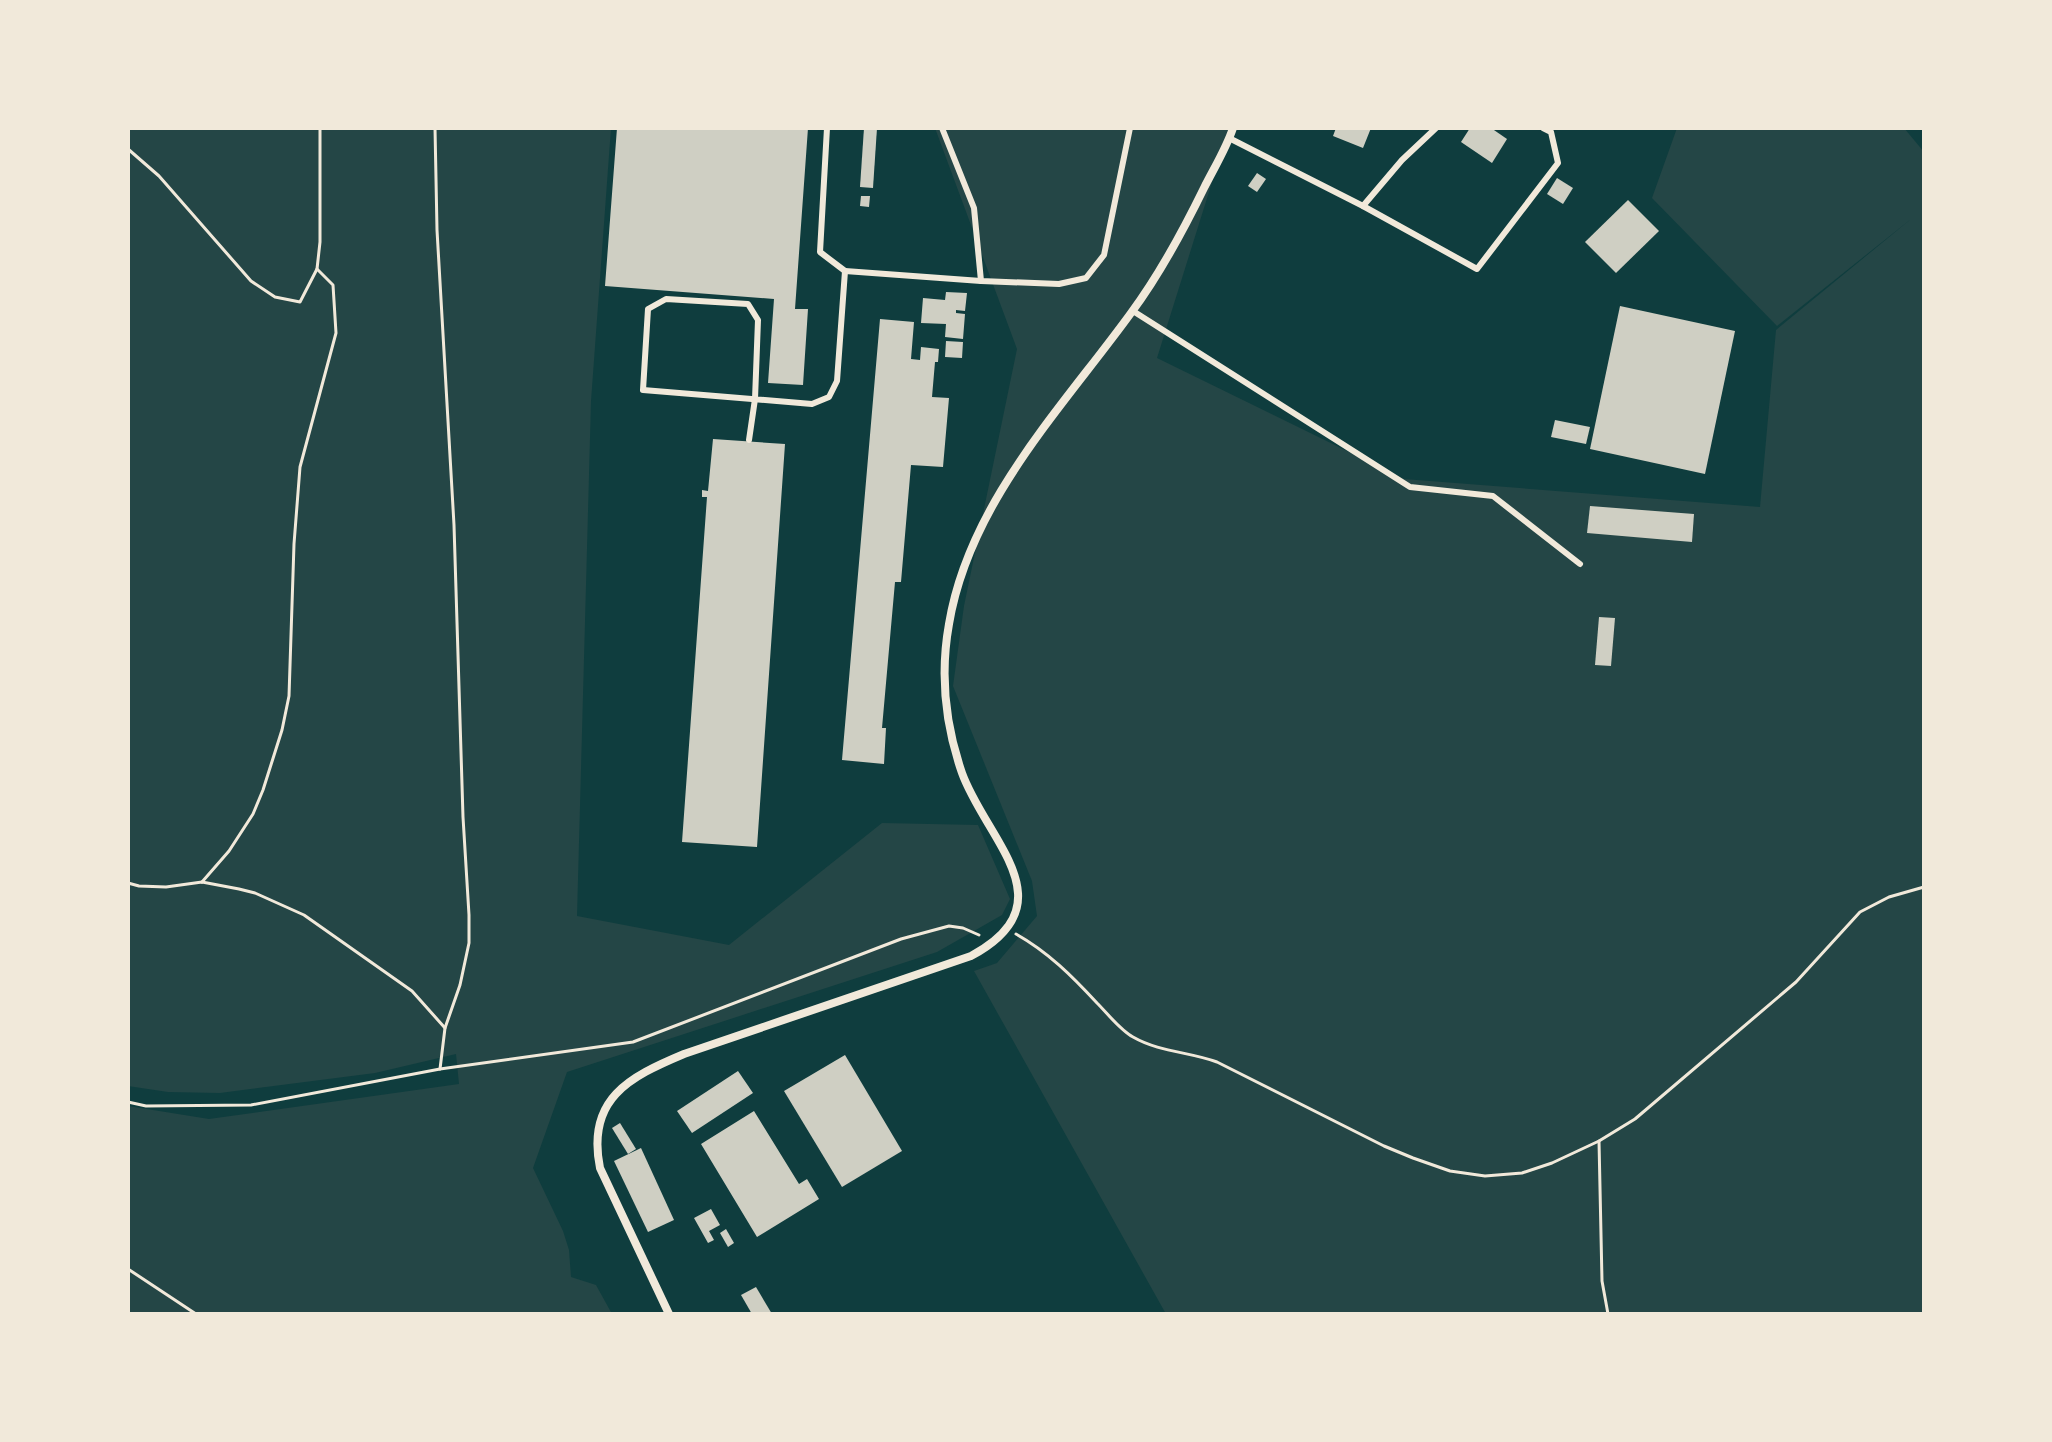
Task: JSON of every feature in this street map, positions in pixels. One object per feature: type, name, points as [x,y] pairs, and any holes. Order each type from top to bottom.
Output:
[{"type":"street","points":[[669,1314],[600,1168],[597,1129],[605,1110],[613,1097],[651,1068],[971,956],[988,948],[1007,930],[1017,905],[1017,879],[968,786],[952,737],[944,687],[945,646],[952,604],[968,555],[1009,478],[1133,311],[1179,238],[1233,128]]},
{"type":"lane","points":[[827,128],[820,252],[845,271],[1059,284],[1086,278],[1104,255],[1130,128]]},
{"type":"lane","points":[[942,128],[974,208],[981,281]]},
{"type":"lane","points":[[1363,206],[1402,160],[1436,128]]},
{"type":"lane","points":[[1229,138],[1363,206],[1477,269],[1558,163],[1551,132],[1543,128]]},
{"type":"lane","points":[[749,440],[755,399],[758,320],[748,304],[666,299],[648,309],[643,390],[755,399],[812,404],[829,397],[837,381],[845,271]]},
{"type":"lane","points":[[1133,311],[1410,487],[1493,496],[1580,564]]},
{"type":"path","points":[[128,149],[159,176],[251,281],[275,297],[300,302],[317,269],[320,242],[320,128]]},
{"type":"path","points":[[435,128],[437,230],[454,525],[469,915],[469,943],[460,985],[445,1028],[440,1069]]},
{"type":"path","points":[[128,199],[128,243]]},
{"type":"path","points":[[202,882],[229,851],[253,814],[287,708],[300,467],[336,333],[333,285],[317,269]]},
{"type":"path","points":[[128,883],[166,887],[202,882],[255,893],[304,915],[412,991],[445,1028]]},
{"type":"path","points":[[1007,930],[1037,946],[1076,980],[1130,1036],[1151,1047],[1217,1062],[1384,1146],[1450,1171],[1485,1176],[1522,1173],[1552,1163],[1599,1141],[1635,1119],[1796,982],[1860,912],[1889,897],[1924,887]]},
{"type":"path","points":[[128,1102],[146,1106],[251,1105],[440,1069],[633,1042],[901,939],[949,926],[979,935],[988,948]]},
{"type":"path","points":[[1599,1141],[1602,1281],[1608,1314]]},
{"type":"path","points":[[128,1269],[196,1314]]},
{"type":"shaded area","points":[[128,128],[611,128],[591,401],[577,916],[729,945],[882,823],[978,825],[1010,899],[1002,915],[937,952],[567,1072],[533,1168],[563,1231],[569,1250],[571,1277],[596,1285],[612,1314],[128,1314],[128,1106],[209,1119],[459,1084],[456,1054],[375,1073],[220,1093],[168,1092],[128,1086]]},
{"type":"shaded area","points":[[935,128],[1229,128],[1157,358],[1404,479],[1760,507],[1776,330],[1911,219],[1777,326],[1652,198],[1677,128],[1904,128],[1924,152],[1924,1314],[1166,1314],[974,971],[997,963],[1037,916],[1032,881],[953,686],[964,606],[1017,349]]},
{"type":"building","points":[[617,128],[808,128],[795,309],[808,309],[803,385],[768,383],[774,299],[605,286]]},
{"type":"building","points":[[864,128],[877,128],[873,188],[860,187]]},
{"type":"building","points":[[1336,128],[1371,128],[1363,148],[1333,136]]},
{"type":"building","points":[[1470,128],[1491,128],[1507,139],[1492,163],[1461,142]]},
{"type":"building","points":[[1257,173],[1266,179],[1257,192],[1248,186]]},
{"type":"building","points":[[1557,178],[1573,188],[1563,204],[1547,194]]},
{"type":"building","points":[[861,196],[870,196],[869,207],[860,206]]},
{"type":"building","points":[[1628,200],[1659,231],[1616,273],[1585,242]]},
{"type":"building","points":[[946,292],[967,293],[965,311],[956,310],[956,313],[965,314],[963,339],[945,337],[946,324],[921,323],[923,298],[945,300]]},
{"type":"building","points":[[1620,306],[1735,331],[1705,474],[1590,449]]},
{"type":"building","points":[[880,319],[914,322],[911,359],[920,360],[921,347],[939,349],[932,397],[949,398],[943,467],[911,465],[901,582],[895,582],[882,728],[886,728],[884,764],[842,760]]},
{"type":"building","points":[[946,341],[963,342],[962,358],[945,357]]},
{"type":"building","points":[[1555,420],[1590,427],[1586,444],[1551,437]]},
{"type":"building","points":[[713,439],[785,444],[757,847],[682,842],[707,497],[702,497],[702,490],[708,491]]},
{"type":"building","points":[[1590,506],[1694,514],[1692,542],[1587,533]]},
{"type":"building","points":[[1599,617],[1615,618],[1611,666],[1595,665]]},
{"type":"building","points":[[845,1055],[902,1151],[842,1187],[784,1091]]},
{"type":"building","points":[[738,1071],[753,1093],[692,1133],[677,1111]]},
{"type":"building","points":[[754,1111],[799,1184],[807,1179],[819,1199],[757,1237],[701,1144]]},
{"type":"building","points":[[620,1123],[636,1149],[628,1154],[612,1128]]},
{"type":"building","points":[[641,1148],[674,1220],[648,1232],[614,1161]]},
{"type":"building","points":[[711,1209],[720,1225],[709,1231],[714,1240],[708,1243],[694,1218]]},
{"type":"building","points":[[726,1229],[734,1243],[728,1247],[720,1233]]},
{"type":"building","points":[[756,1287],[772,1314],[752,1314],[741,1295]]}]
